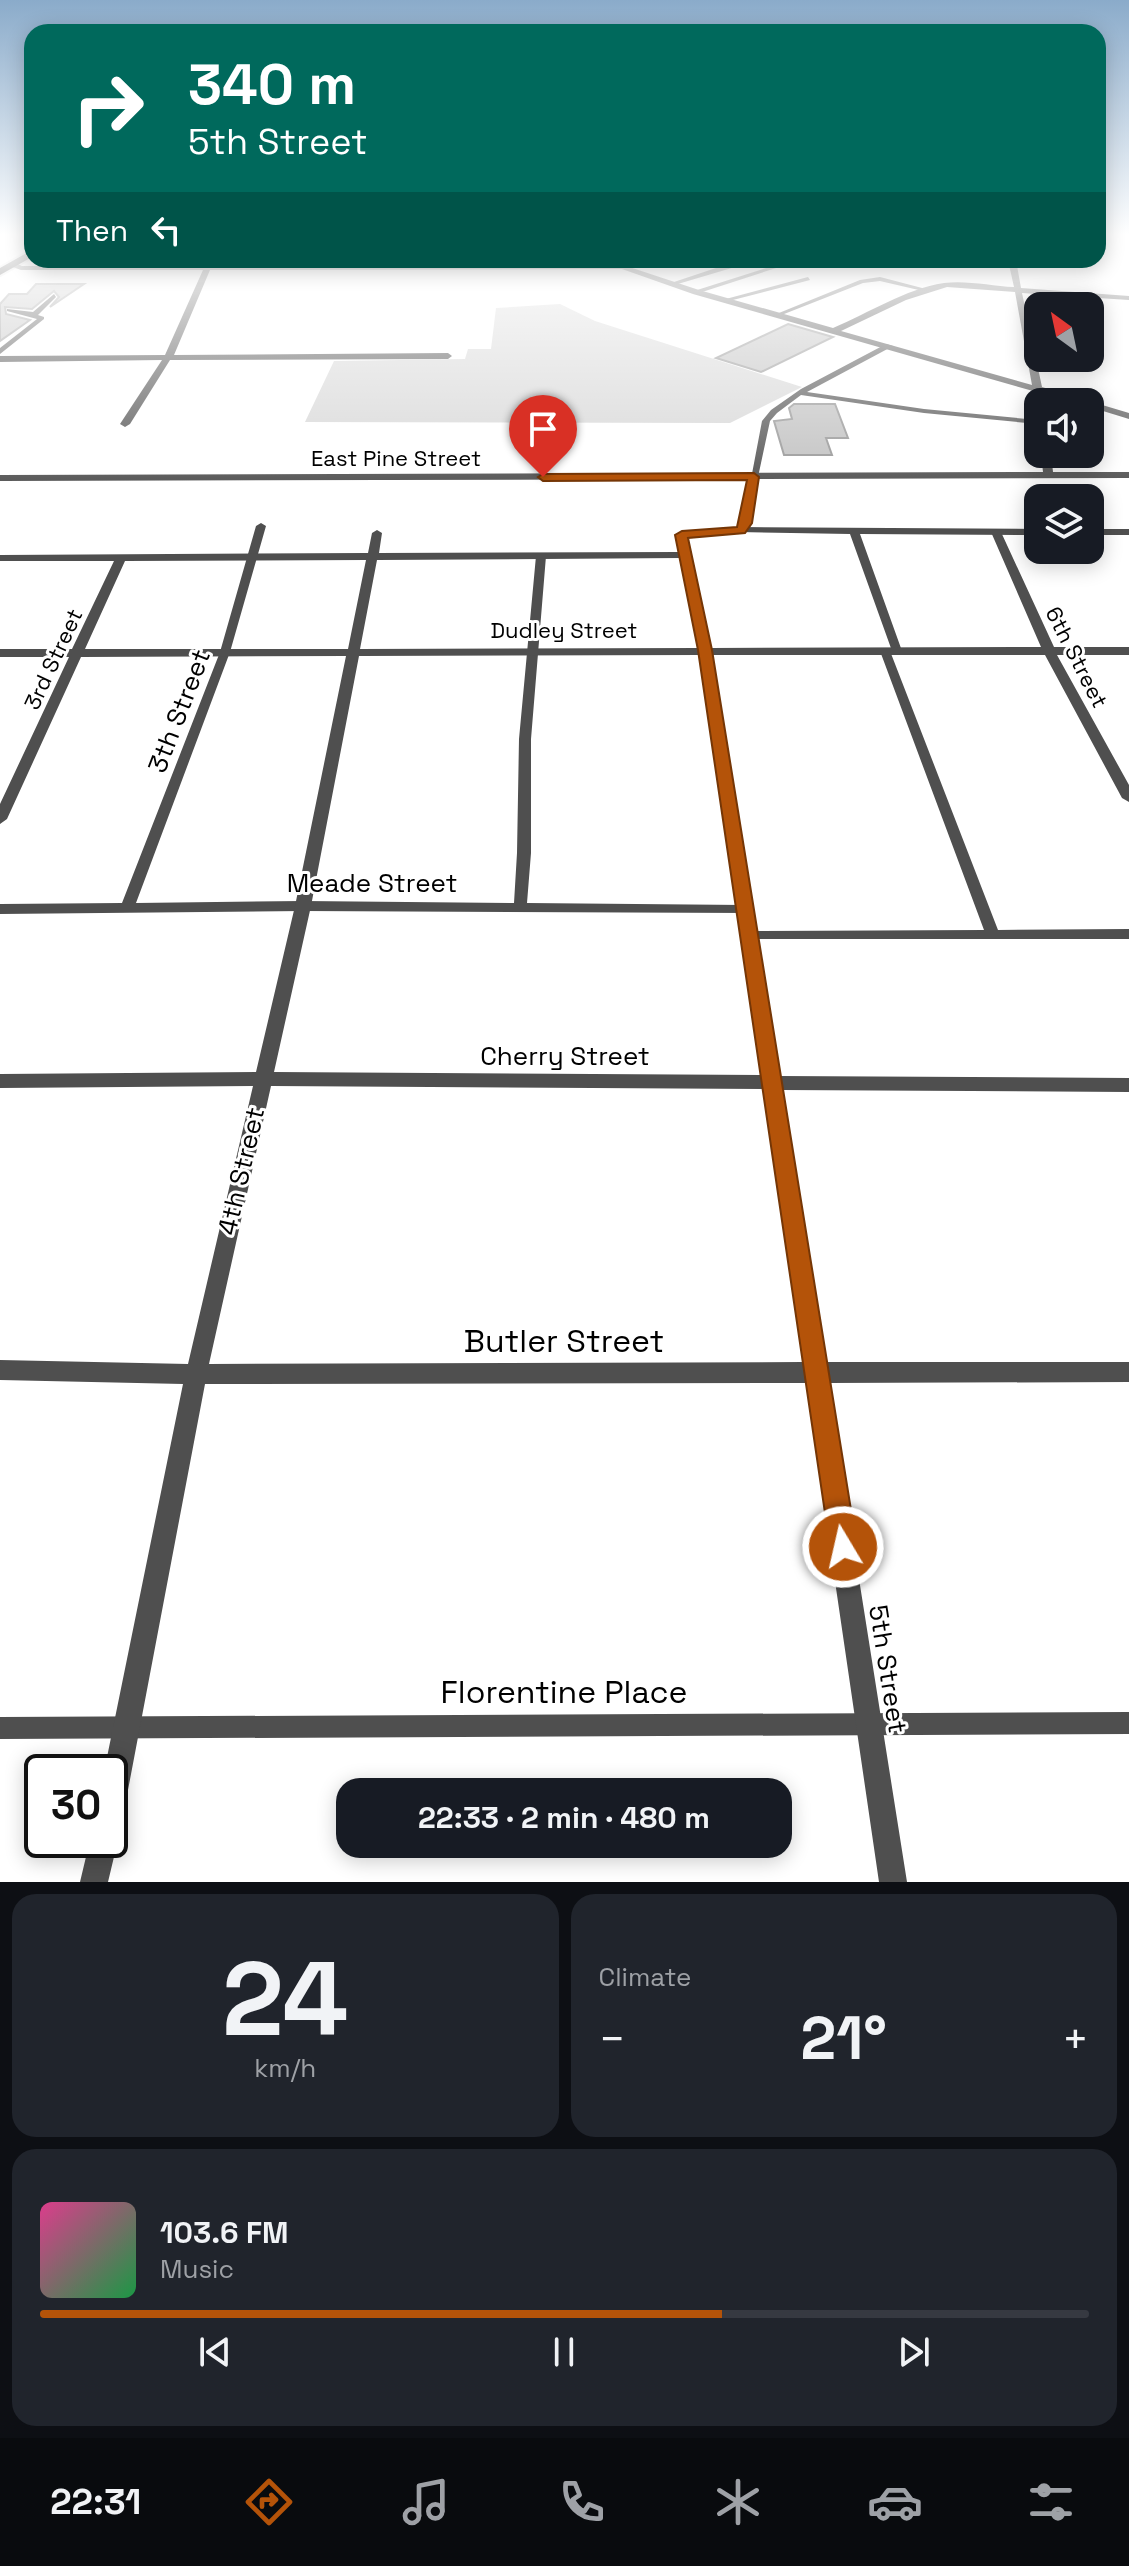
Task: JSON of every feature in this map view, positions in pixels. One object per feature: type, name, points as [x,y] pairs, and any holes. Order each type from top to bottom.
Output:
[{"type":"street","points":[[125,424],[169,356],[183,323]]},
{"type":"street","points":[[805,323],[1038,388],[1025,323]]},
{"type":"street","points":[[834,331],[851,323]]},
{"type":"street","points":[[1,352],[169,356],[448,356]]},
{"type":"street","points":[[1104,408],[1129,416]]},
{"type":"street","points":[[1047,468],[1048,475]]},
{"type":"street","name":"East Pine Street","points":[[0,478],[1129,475]]},
{"type":"street","points":[[0,558],[686,555],[682,535],[741,530],[746,523],[754,477]]},
{"type":"street","name":"6th Street","points":[[996,532],[1049,651],[1129,798]]},
{"type":"street","name":"4th Street","points":[[122,1754],[196,1374],[303,906],[377,533]]},
{"type":"street","name":"5th Street","points":[[686,555],[705,650],[893,1882]]},
{"type":"street","name":"3rd Street","points":[[0,819],[120,559]]},
{"type":"street","name":"Dudley Street","points":[[0,653],[1129,651]]},
{"type":"street","name":"Cherry Street","points":[[0,1081],[261,1079],[1129,1085]]},
{"type":"street","name":"Butler Street","points":[[0,1370],[196,1374],[1129,1372]]},
{"type":"street","points":[[94,1882],[100,1858]]},
{"type":"lane","points":[[1,352],[39,323]]},
{"type":"lane","points":[[754,477],[766,421],[771,413],[801,393],[889,346]]},
{"type":"lane","points":[[801,393],[924,411],[1024,421]]},
{"type":"lane","name":"3th Street","points":[[127,908],[225,652],[261,526]]},
{"type":"lane","points":[[741,530],[1024,532]]},
{"type":"lane","points":[[854,531],[891,651],[993,935]]},
{"type":"lane","points":[[1104,532],[1129,532]]},
{"type":"lane","points":[[520,908],[530,650],[541,556]]},
{"type":"lane","name":"Meade Street","points":[[0,909],[303,906],[744,910]]},
{"type":"lane","points":[[748,936],[1129,934]]},
{"type":"lane","name":"Florentine Place","points":[[0,1728],[1129,1723]]},
{"type":"shaded area","points":[[494,323],[601,323],[802,387],[730,423],[305,422],[334,361],[465,359],[468,349],[491,349]]},
{"type":"building","points":[[0,323],[26,323],[0,341]]},
{"type":"building","points":[[788,324],[833,337],[761,372],[716,358]]},
{"type":"building","points":[[794,404],[835,404],[848,438],[826,438],[832,455],[784,455],[774,421],[792,419],[789,408]]},
{"type":"route","points":[[543,477],[754,477],[745,527],[731,532],[682,535],[705,650],[843,1547]]}]
